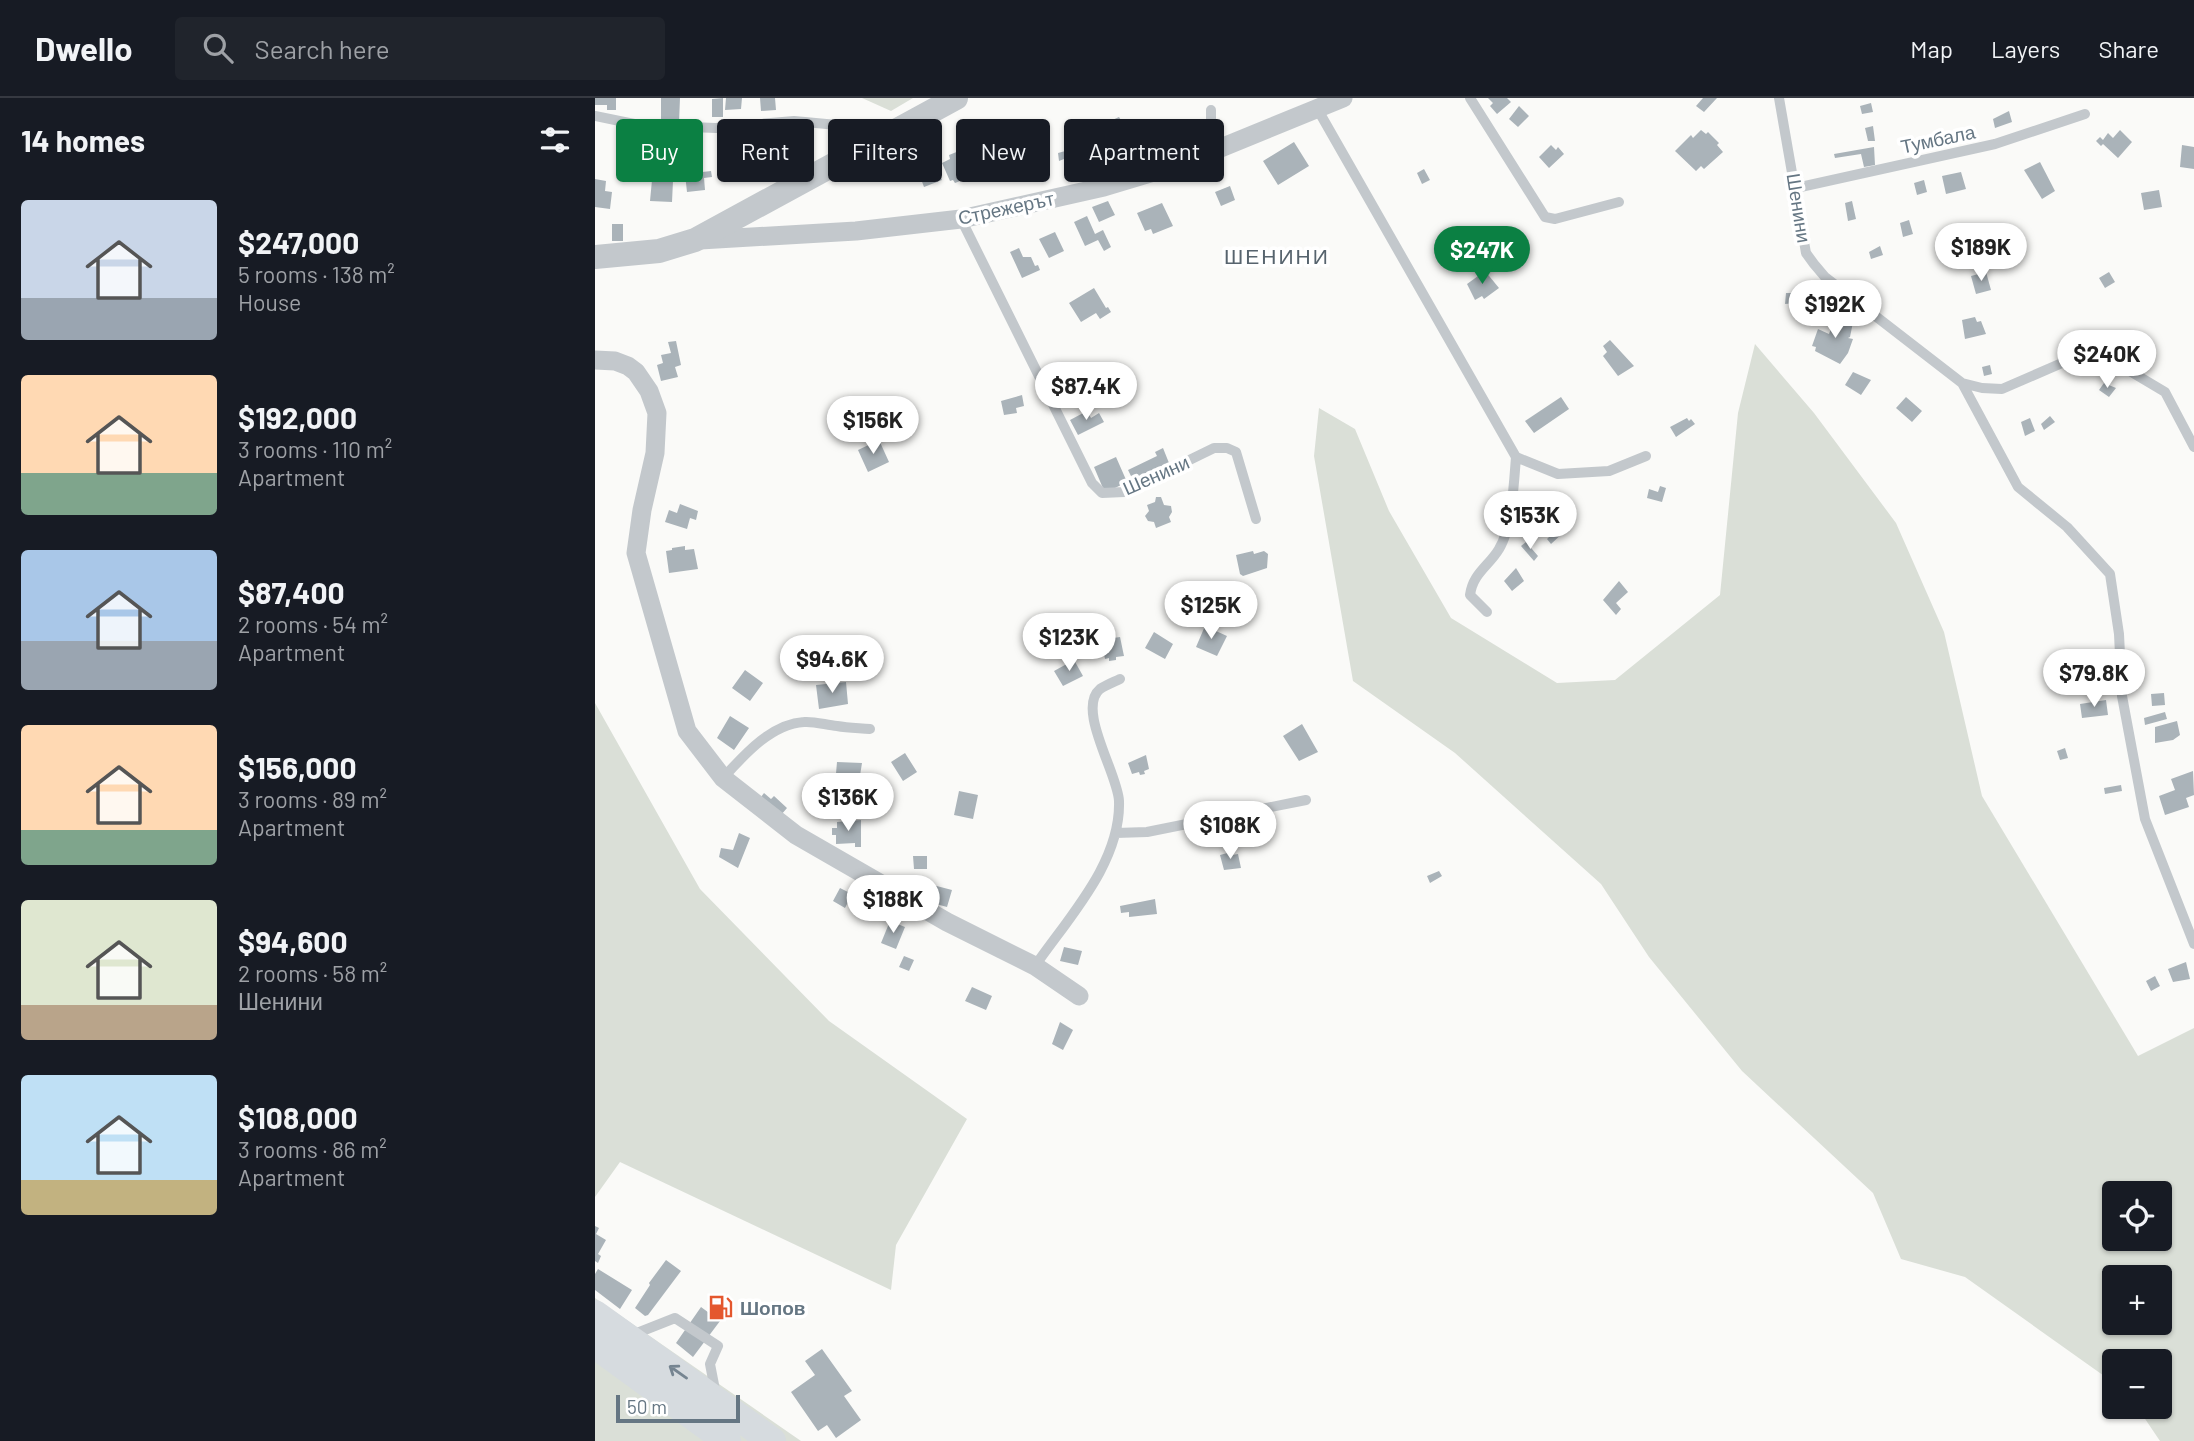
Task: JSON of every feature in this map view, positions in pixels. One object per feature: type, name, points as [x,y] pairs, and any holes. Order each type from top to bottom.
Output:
[{"type":"main road","points":[[595,1314],[772,1441]]},
{"type":"main road","points":[[595,1345],[727,1441]]},
{"type":"street","points":[[917,119],[956,98]]},
{"type":"street","name":"Стрежерът","points":[[1224,149],[1343,98]]},
{"type":"street","points":[[595,257],[659,251],[695,240],[828,168]]},
{"type":"street","name":"Стрежерът","points":[[695,240],[856,231],[961,219],[1120,182]]},
{"type":"street","points":[[595,360],[615,361],[636,372],[649,391],[657,413],[655,453],[642,510],[636,553],[687,731],[723,778],[796,835],[947,922],[1035,966],[1079,996]]},
{"type":"lane","points":[[1471,98],[1545,217],[1555,219],[1619,202]]},
{"type":"lane","name":"Шенини","points":[[1779,98],[1806,253],[1825,277],[1962,383],[2002,389],[2085,353],[2123,367],[2165,392],[2194,447]]},
{"type":"lane","points":[[1211,110],[1211,119]]},
{"type":"lane","points":[[1318,110],[1516,457],[1511,507],[1500,548],[1474,578],[1471,586],[1470,595],[1487,612]]},
{"type":"lane","name":"Тумбала","points":[[1796,188],[1995,144],[2085,114]]},
{"type":"lane","points":[[595,116],[639,125],[716,128],[794,121],[828,124]]},
{"type":"lane","name":"Шенини","points":[[961,219],[1092,483],[1102,493],[1124,492],[1214,449],[1227,448],[1236,452],[1256,519]]},
{"type":"lane","points":[[1962,383],[2018,486],[2067,527],[2110,574],[2119,634],[2122,696],[2145,819],[2194,944]]},
{"type":"lane","points":[[1516,457],[1558,474],[1609,471],[1646,456]]},
{"type":"lane","points":[[1035,966],[1104,867],[1116,833],[1119,799],[1092,715],[1093,700],[1099,690],[1120,679]]},
{"type":"lane","points":[[723,778],[768,736],[789,724],[806,721],[870,729]]},
{"type":"lane","points":[[1116,833],[1147,832],[1306,800]]},
{"type":"lane","points":[[627,1336],[675,1318],[718,1346],[710,1364],[716,1399]]},
{"type":"shaded area","points":[[862,98],[913,98],[891,111]]},
{"type":"shaded area","points":[[1755,344],[1814,413],[1896,523],[1944,632],[1982,796],[2138,1056],[2194,1028],[2194,1441],[2160,1441],[2145,1419],[2172,1419],[2172,1349],[2102,1349],[2102,1374],[1965,1277],[1901,1259],[1873,1193],[1742,1071],[1649,957],[1601,884],[1455,753],[1353,681],[1314,456],[1319,408],[1355,429],[1389,511],[1451,618],[1557,683],[1615,680],[1720,595],[1738,413]]},
{"type":"shaded area","points":[[595,703],[700,889],[829,1021],[967,1119],[896,1245],[891,1290],[620,1162],[595,1197]]},
{"type":"shaded area","points":[[595,1298],[801,1441],[595,1441]]},
{"type":"building","points":[[595,98],[616,98],[616,110],[607,110],[607,105],[595,105]]},
{"type":"building","points":[[661,98],[680,98],[679,119],[661,119]]},
{"type":"building","points":[[723,98],[723,117],[712,117],[712,99]]},
{"type":"building","points":[[726,98],[742,98],[741,109],[725,110]]},
{"type":"building","points":[[760,98],[775,98],[776,110],[761,111]]},
{"type":"building","points":[[1488,98],[1507,98],[1511,102],[1497,114],[1490,106],[1493,103]]},
{"type":"building","points":[[1703,98],[1717,98],[1704,112],[1696,106]]},
{"type":"building","points":[[1871,103],[1873,112],[1862,114],[1860,106]]},
{"type":"building","points":[[1519,106],[1529,116],[1518,127],[1509,119]]},
{"type":"building","points":[[2009,111],[2012,122],[1995,128],[1993,119]]},
{"type":"building","points":[[1873,126],[1875,141],[1868,141],[1865,128]]},
{"type":"building","points":[[1701,130],[1706,134],[1708,132],[1719,143],[1717,145],[1723,152],[1704,169],[1701,166],[1696,171],[1675,151],[1691,135],[1693,138]]},
{"type":"building","points":[[2120,130],[2132,142],[2118,158],[2096,141],[2100,137],[2103,140],[2108,133],[2113,138]]},
{"type":"building","points":[[1294,142],[1309,166],[1278,185],[1263,161]]},
{"type":"building","points":[[1551,145],[1556,150],[1558,147],[1564,154],[1549,168],[1539,157]]},
{"type":"building","points":[[2182,145],[2194,147],[2194,169],[2180,167]]},
{"type":"building","points":[[1874,147],[1875,165],[1864,167],[1861,154],[1835,158],[1834,154]]},
{"type":"building","points":[[1064,151],[1064,159],[1059,161],[1058,153]]},
{"type":"building","points":[[956,152],[958,182],[955,183],[950,181],[942,163],[950,159],[949,155]]},
{"type":"building","points":[[2040,162],[2055,191],[2042,199],[2024,170]]},
{"type":"building","points":[[1424,169],[1430,180],[1422,184],[1417,173]]},
{"type":"building","points":[[711,171],[712,177],[704,178],[705,190],[687,192],[686,182],[703,182],[703,172]]},
{"type":"building","points":[[1961,172],[1966,189],[1946,194],[1942,176]]},
{"type":"building","points":[[595,179],[606,181],[605,191],[612,192],[610,209],[595,207]]},
{"type":"building","points":[[1924,180],[1927,192],[1917,195],[1914,183]]},
{"type":"building","points":[[652,182],[673,182],[672,202],[650,201]]},
{"type":"building","points":[[922,182],[937,182],[924,187]]},
{"type":"building","points":[[1230,186],[1235,200],[1221,206],[1215,192]]},
{"type":"building","points":[[2159,190],[2162,207],[2144,210],[2141,193]]},
{"type":"building","points":[[1108,201],[1115,215],[1099,222],[1092,207]]},
{"type":"building","points":[[1852,201],[1856,219],[1848,221],[1845,203]]},
{"type":"building","points":[[1162,203],[1173,226],[1153,234],[1151,229],[1145,231],[1137,213]]},
{"type":"building","points":[[1087,216],[1095,234],[1103,230],[1111,247],[1104,251],[1098,240],[1085,246],[1074,222]]},
{"type":"building","points":[[1909,220],[1913,234],[1903,237],[1900,223]]},
{"type":"building","points":[[612,224],[623,224],[623,241],[612,241]]},
{"type":"building","points":[[1055,232],[1064,251],[1049,258],[1039,239]]},
{"type":"building","points":[[1880,246],[1883,255],[1871,259],[1869,252]]},
{"type":"building","points":[[1019,248],[1023,257],[1031,257],[1040,270],[1022,278],[1010,252]]},
{"type":"building","points":[[1485,271],[1499,288],[1484,299],[1482,296],[1475,300],[1467,284]]},
{"type":"building","points":[[1986,272],[1991,290],[1976,294],[1971,276]]},
{"type":"building","points":[[2109,272],[2115,282],[2105,288],[2099,278]]},
{"type":"building","points":[[1094,288],[1111,312],[1100,319],[1096,313],[1081,322],[1069,303]]},
{"type":"building","points":[[1786,293],[1804,293],[1805,302],[1785,304]]},
{"type":"building","points":[[1836,315],[1853,322],[1848,338],[1853,339],[1840,364],[1815,351],[1816,347],[1812,346],[1818,329],[1829,334]]},
{"type":"building","points":[[1975,317],[1977,322],[1981,321],[1986,334],[1965,339],[1962,320]]},
{"type":"building","points":[[1610,340],[1634,366],[1618,376],[1603,356],[1607,352],[1603,346]]},
{"type":"building","points":[[676,341],[681,365],[675,367],[678,377],[661,381],[657,365],[663,363],[661,355],[671,353],[668,342]]},
{"type":"building","points":[[1990,365],[1992,374],[1984,376],[1982,367]]},
{"type":"building","points":[[1853,372],[1871,380],[1861,395],[1845,385]]},
{"type":"building","points":[[2104,383],[2116,388],[2109,397],[2099,390]]},
{"type":"building","points":[[1022,395],[1024,406],[1016,408],[1017,413],[1004,415],[1001,401]]},
{"type":"building","points":[[1561,397],[1569,409],[1534,433],[1525,421]]},
{"type":"building","points":[[1906,397],[1922,411],[1912,422],[1896,408]]},
{"type":"building","points":[[1087,411],[1091,418],[1099,413],[1104,422],[1078,435],[1070,420]]},
{"type":"building","points":[[2050,416],[2055,422],[2044,430],[2041,424]]},
{"type":"building","points":[[1687,418],[1695,424],[1676,437],[1670,427]]},
{"type":"building","points":[[2030,418],[2035,431],[2025,436],[2021,422]]},
{"type":"building","points":[[879,440],[889,462],[868,472],[858,450]]},
{"type":"building","points":[[1163,448],[1169,463],[1133,480],[1128,470],[1157,456],[1155,452]]},
{"type":"building","points":[[1116,457],[1127,482],[1105,493],[1094,467]]},
{"type":"building","points":[[1660,486],[1666,488],[1662,502],[1647,498],[1649,489],[1658,492]]},
{"type":"building","points":[[1156,497],[1161,497],[1164,505],[1171,506],[1172,512],[1169,517],[1171,522],[1156,528],[1154,522],[1148,521],[1145,516],[1149,511],[1147,505],[1155,502]]},
{"type":"building","points":[[680,504],[698,511],[696,520],[690,518],[687,529],[665,522],[669,510],[677,513]]},
{"type":"building","points":[[1559,527],[1564,532],[1551,544],[1547,539]]},
{"type":"building","points":[[1526,542],[1538,556],[1534,561],[1521,546]]},
{"type":"building","points":[[685,546],[685,550],[694,549],[698,569],[669,573],[666,551]]},
{"type":"building","points":[[1253,551],[1254,554],[1264,551],[1268,554],[1267,568],[1243,576],[1240,574],[1236,555]]},
{"type":"building","points":[[1516,568],[1524,581],[1512,591],[1504,581]]},
{"type":"building","points":[[1619,581],[1628,592],[1616,603],[1621,609],[1616,615],[1603,600]]},
{"type":"building","points":[[1205,626],[1227,636],[1217,656],[1196,647]]},
{"type":"building","points":[[1154,632],[1173,644],[1165,659],[1145,648]]},
{"type":"building","points":[[1120,637],[1124,656],[1116,657],[1116,660],[1105,659],[1101,640]]},
{"type":"building","points":[[1074,660],[1083,676],[1063,686],[1054,671]]},
{"type":"building","points":[[745,670],[763,683],[750,701],[732,688]]},
{"type":"building","points":[[846,682],[848,704],[819,709],[816,685]]},
{"type":"building","points":[[2164,693],[2165,705],[2152,706],[2151,694]]},
{"type":"building","points":[[2106,700],[2108,715],[2082,718],[2080,704]]},
{"type":"building","points":[[2165,712],[2167,719],[2145,725],[2144,718]]},
{"type":"building","points":[[730,716],[749,728],[734,750],[717,738]]},
{"type":"building","points":[[2177,721],[2180,735],[2173,740],[2155,743],[2155,727]]},
{"type":"building","points":[[1302,724],[1318,752],[1299,761],[1283,736]]},
{"type":"building","points":[[2065,748],[2068,758],[2060,760],[2057,751]]},
{"type":"building","points":[[905,753],[917,772],[903,781],[891,762]]},
{"type":"building","points":[[1146,755],[1149,769],[1144,771],[1145,774],[1132,774],[1128,763]]},
{"type":"building","points":[[837,762],[862,763],[858,788],[835,785]]},
{"type":"building","points":[[2193,771],[2194,795],[2186,798],[2189,807],[2165,815],[2159,796],[2175,790],[2171,779]]},
{"type":"building","points":[[2121,785],[2122,791],[2105,794],[2104,788]]},
{"type":"building","points":[[959,791],[978,795],[973,819],[954,815]]},
{"type":"building","points":[[764,793],[771,799],[774,796],[787,808],[781,815],[761,797]]},
{"type":"building","points":[[861,820],[861,847],[855,847],[855,843],[836,844],[836,835],[832,835],[832,828],[837,828],[837,822]]},
{"type":"building","points":[[739,833],[750,838],[738,868],[719,857],[721,848],[733,850]]},
{"type":"building","points":[[1231,852],[1232,855],[1238,854],[1241,868],[1224,870],[1220,855]]},
{"type":"building","points":[[913,856],[927,856],[927,869],[914,869]]},
{"type":"building","points":[[1439,871],[1442,876],[1430,883],[1427,876]]},
{"type":"building","points":[[929,884],[952,890],[947,907],[925,901]]},
{"type":"building","points":[[840,888],[852,894],[845,908],[833,901]]},
{"type":"building","points":[[865,890],[873,895],[865,908],[858,903]]},
{"type":"building","points":[[1155,899],[1157,914],[1129,917],[1129,912],[1121,913],[1120,906]]},
{"type":"building","points":[[890,921],[905,927],[896,949],[881,943]]},
{"type":"building","points":[[1064,947],[1082,951],[1078,965],[1060,961]]},
{"type":"building","points":[[904,956],[914,960],[909,971],[899,967]]},
{"type":"building","points":[[2186,962],[2190,979],[2173,982],[2168,969]]},
{"type":"building","points":[[2155,976],[2160,986],[2151,991],[2146,981]]},
{"type":"building","points":[[972,987],[992,996],[986,1010],[965,1001]]},
{"type":"building","points":[[1060,1022],[1073,1030],[1063,1050],[1052,1044]]},
{"type":"building","points":[[595,1226],[599,1228],[596,1234],[606,1240],[598,1254],[601,1256],[598,1263],[595,1261]]},
{"type":"building","points":[[666,1260],[681,1271],[645,1316],[635,1308]]},
{"type":"building","points":[[598,1269],[632,1290],[620,1309],[595,1290],[595,1274]]},
{"type":"building","points":[[701,1307],[720,1321],[693,1357],[676,1343]]},
{"type":"building","points":[[822,1349],[852,1391],[844,1396],[861,1420],[836,1438],[827,1425],[818,1431],[791,1392],[815,1375],[805,1361]]},
{"type":"place","name":"Шопов","points":[[720,1308]]},
{"type":"district","name":"ШЕНИНИ","points":[[1277,257]]}]
